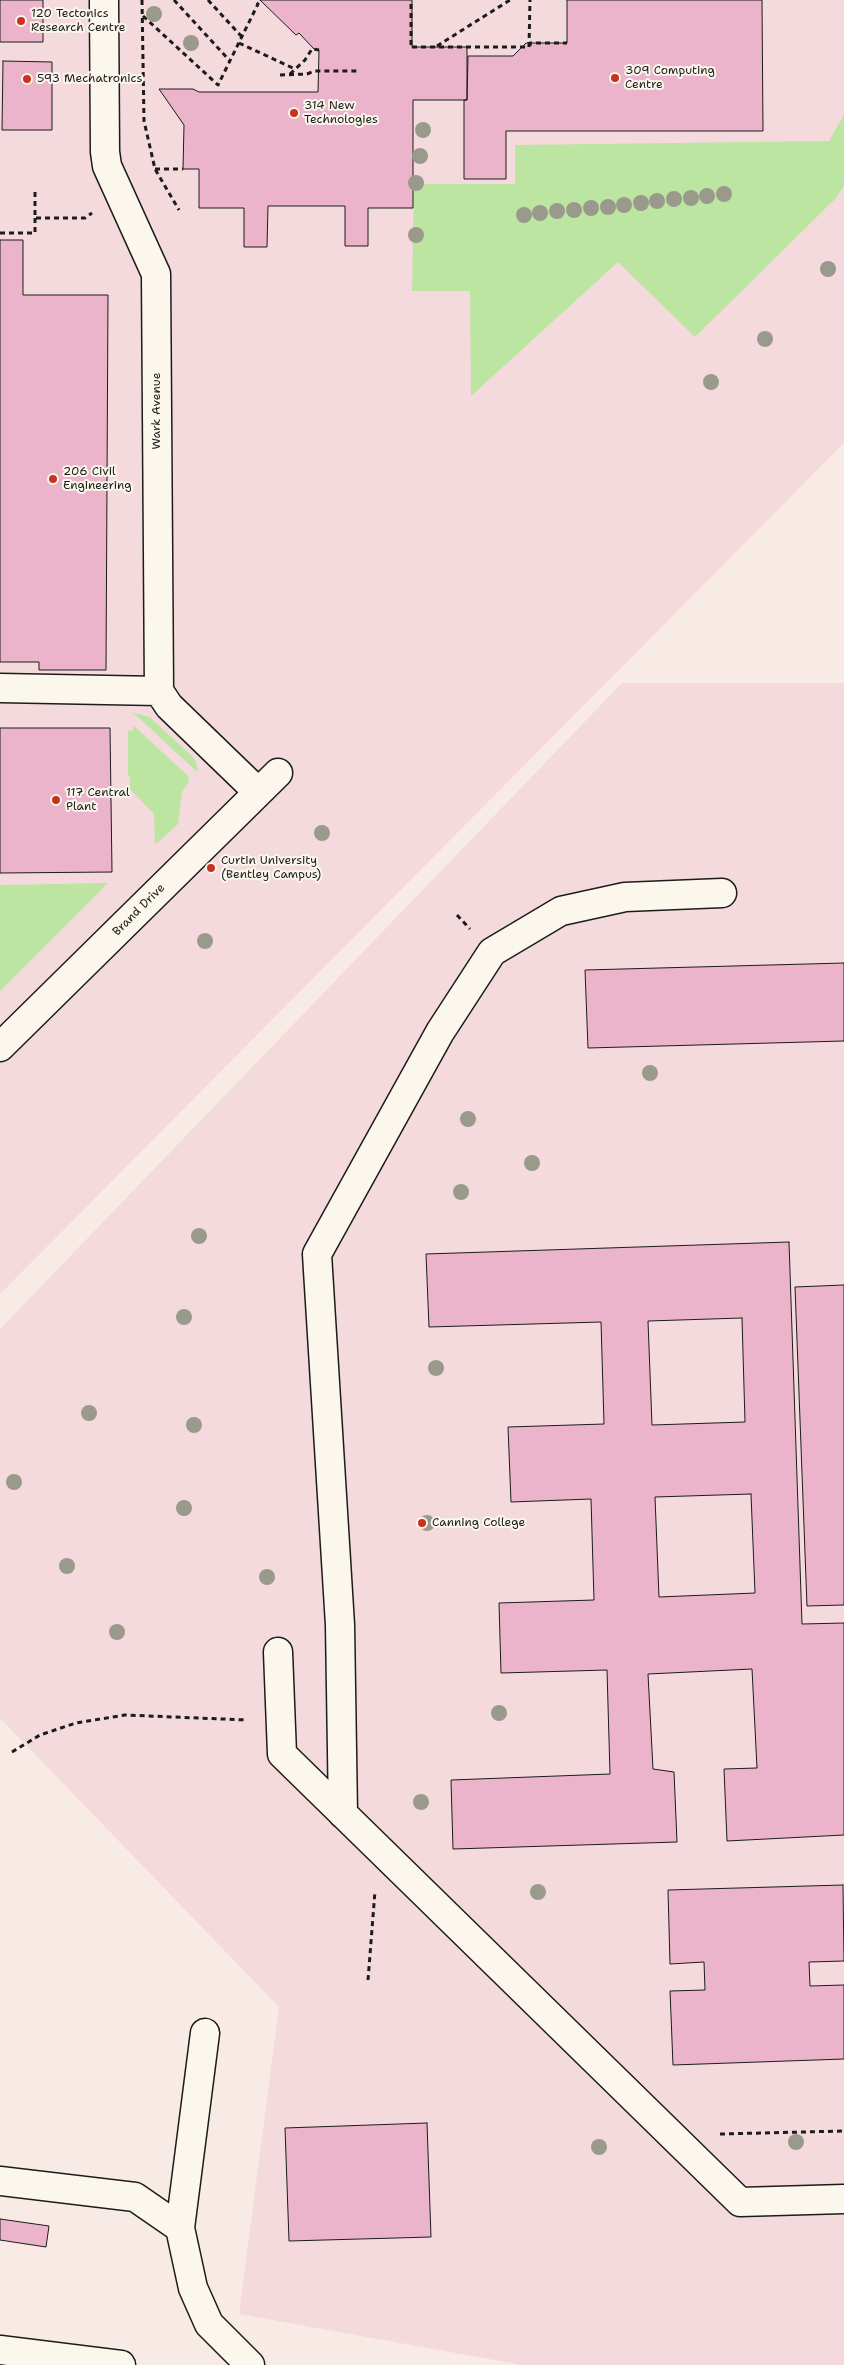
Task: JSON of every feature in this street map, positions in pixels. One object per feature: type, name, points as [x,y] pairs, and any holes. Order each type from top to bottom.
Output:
[{"type":"street","name":"Wark Avenue","points":[[104,0],[105,152],[107,166],[156,274],[159,691]]},
{"type":"street","points":[[0,688],[159,691],[169,706],[258,792]]},
{"type":"street","name":"Brand Drive","points":[[0,1047],[278,773]]},
{"type":"street","points":[[343,1814],[340,1625],[317,1254],[440,1032],[492,952],[561,911],[625,896],[722,893]]},
{"type":"street","points":[[278,1652],[282,1754],[740,2202],[844,2199]]},
{"type":"street","points":[[205,2033],[180,2228],[193,2288],[209,2324],[250,2365]]},
{"type":"street","points":[[0,2181],[135,2197],[180,2228]]},
{"type":"street","points":[[0,2350],[121,2365]]},
{"type":"path","points":[[142,0],[144,121],[155,169],[179,210]]},
{"type":"path","points":[[174,0],[230,61]]},
{"type":"path","points":[[208,0],[242,37]]},
{"type":"path","points":[[142,16],[218,85],[258,4],[254,0]]},
{"type":"path","points":[[411,0],[411,46],[529,46],[530,44],[567,44]]},
{"type":"path","points":[[437,46],[510,0]]},
{"type":"path","points":[[529,46],[530,0]]},
{"type":"path","points":[[239,43],[295,69]]},
{"type":"path","points":[[289,74],[305,60],[312,49],[319,50]]},
{"type":"path","points":[[280,75],[314,71],[357,71]]},
{"type":"path","points":[[155,169],[183,169]]},
{"type":"path","points":[[0,234],[35,233],[35,192]]},
{"type":"path","points":[[35,218],[85,218],[94,212],[94,205]]},
{"type":"path","points":[[0,234],[21,235]]},
{"type":"path","points":[[12,1752],[40,1735],[76,1723],[125,1715],[281,1722]]},
{"type":"path","points":[[368,1980],[378,1848]]},
{"type":"path","points":[[712,2134],[844,2131]]},
{"type":"shaded area","name":"Curtin University (Bentley Campus)","points":[[0,0],[844,0],[844,443],[0,1294]]},
{"type":"shaded area","name":"Canning College","points":[[622,683],[844,683],[844,2365],[522,2365],[239,2314],[279,2007],[0,1718],[0,1329]]},
{"type":"green space","points":[[844,115],[844,186],[835,199],[695,337],[618,262],[471,396],[470,291],[412,291],[414,184],[515,184],[515,145],[829,141]]},
{"type":"green space","points":[[130,712],[150,717],[194,758],[199,771],[195,770],[137,716]]},
{"type":"green space","points":[[133,725],[188,776],[189,782],[182,792],[178,824],[155,845],[154,814],[130,789],[130,777],[128,776],[128,730],[133,731]]},
{"type":"green space","points":[[108,883],[0,991],[0,885]]},
{"type":"building","name":"120 Tectonics Research Centre","points":[[0,0],[43,0],[43,42],[0,42]]},
{"type":"building","name":"314 New Technologies","points":[[260,0],[412,0],[412,47],[467,47],[467,100],[413,100],[413,208],[368,208],[368,246],[345,246],[345,206],[268,206],[267,247],[244,247],[244,208],[199,208],[199,169],[183,169],[184,125],[159,89],[193,89],[199,92],[318,92],[319,50],[314,49],[299,33],[296,35]]},
{"type":"building","name":"309 Computing Centre","points":[[567,0],[762,0],[763,131],[506,131],[506,179],[464,179],[464,100],[467,100],[468,56],[513,56],[526,43],[567,43]]},
{"type":"building","name":"593 Mechatronics","points":[[3,61],[52,62],[52,130],[2,130]]},
{"type":"building","name":"206 Civil Engineering","points":[[0,240],[23,240],[23,295],[108,295],[106,670],[39,670],[39,662],[0,662]]},
{"type":"building","name":"117 Central Plant","points":[[0,728],[110,728],[112,872],[0,873]]},
{"type":"building","points":[[844,963],[844,1041],[588,1048],[585,970]]},
{"type":"building","points":[[789,1242],[802,1624],[844,1623],[844,1835],[727,1841],[724,1769],[757,1768],[752,1669],[648,1674],[653,1769],[674,1772],[677,1842],[453,1849],[451,1780],[610,1774],[607,1670],[501,1673],[499,1603],[594,1600],[591,1499],[511,1502],[508,1427],[604,1424],[601,1322],[429,1327],[426,1254]],"holes":[[[742,1318],[745,1422],[652,1425],[648,1321]],[[751,1494],[755,1593],[659,1597],[655,1497]]]},
{"type":"building","points":[[844,1285],[844,1605],[807,1606],[795,1287]]},
{"type":"building","points":[[843,1885],[844,1961],[809,1962],[810,1986],[844,1985],[844,2059],[673,2065],[670,1991],[705,1990],[704,1962],[670,1964],[668,1890]]},
{"type":"building","points":[[427,2123],[431,2237],[289,2241],[285,2128]]},
{"type":"building","points":[[0,2219],[49,2226],[46,2247],[0,2240]]},
{"type":"place","name":"120 Tectonics Research Centre","points":[[21,21]]},
{"type":"place","name":"309 Computing Centre","points":[[615,78]]},
{"type":"place","name":"593 Mechatronics","points":[[27,79]]},
{"type":"place","name":"314 New Technologies","points":[[294,113]]},
{"type":"place","name":"206 Civil Engineering","points":[[53,479]]},
{"type":"place","name":"117 Central Plant","points":[[56,800]]},
{"type":"place","name":"Curtin University (Bentley Campus)","points":[[211,868]]},
{"type":"place","name":"Canning College","points":[[422,1523]]}]
